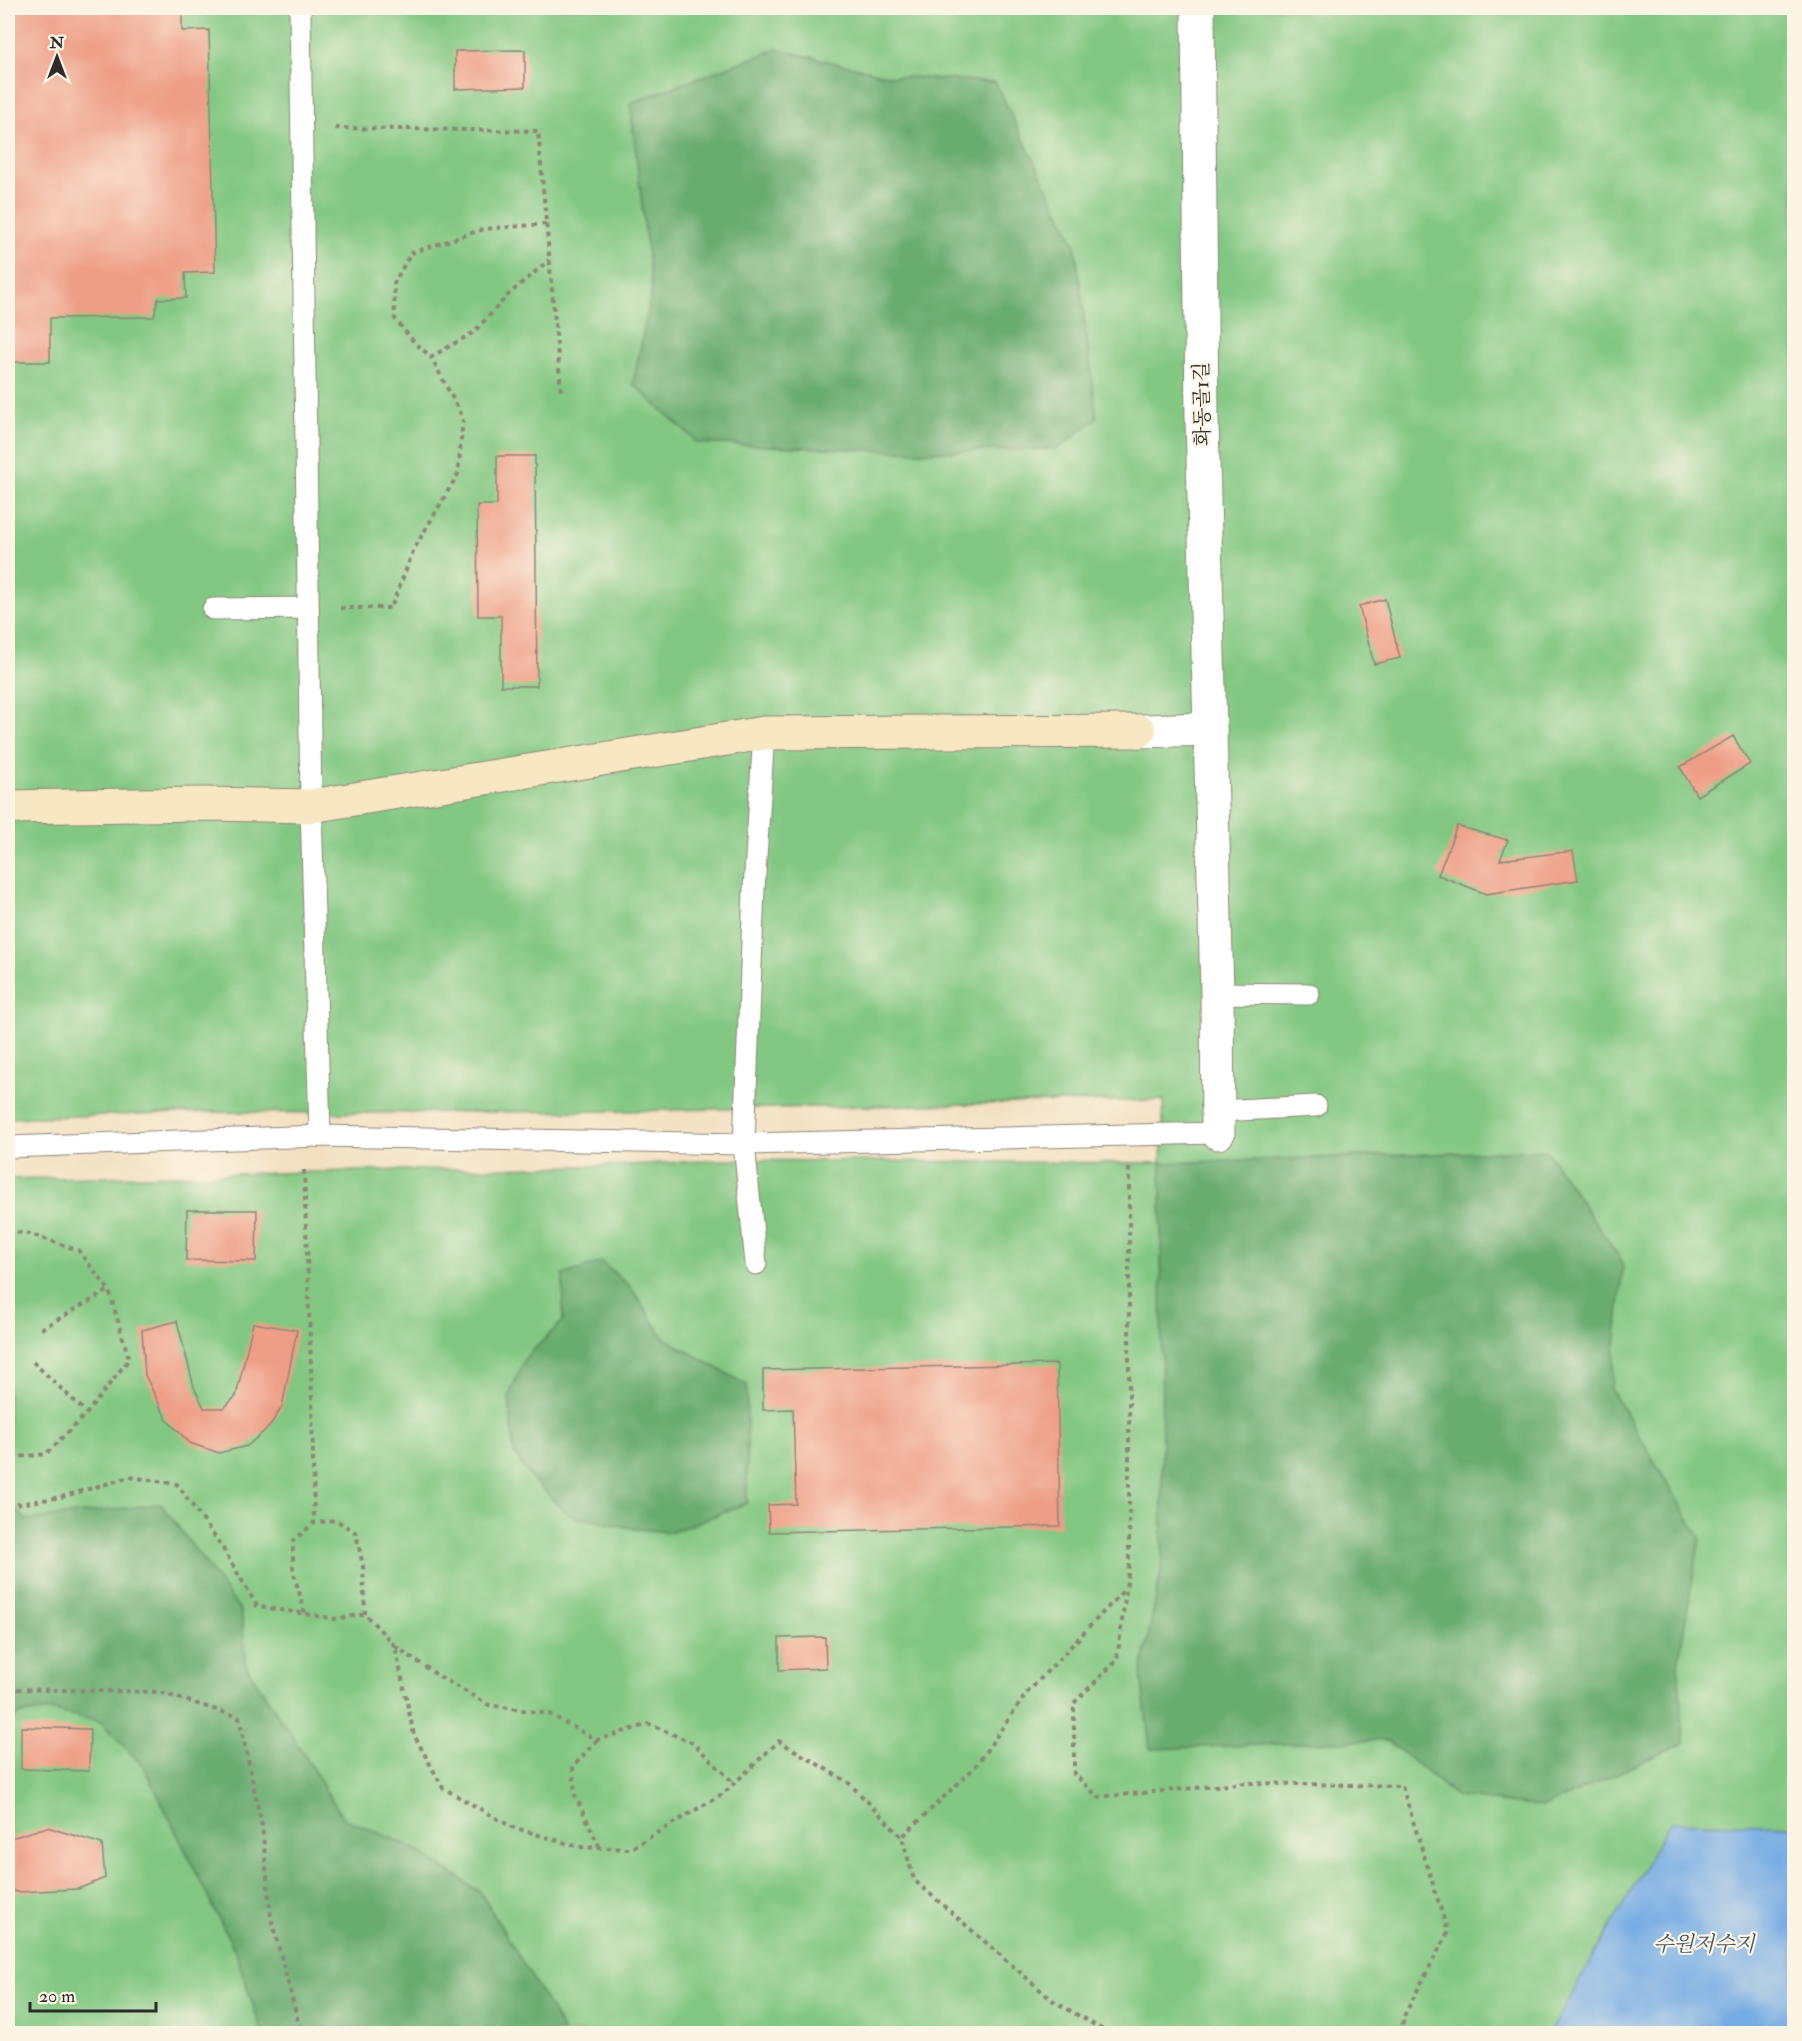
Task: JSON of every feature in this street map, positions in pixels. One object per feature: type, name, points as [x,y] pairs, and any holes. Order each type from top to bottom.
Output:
[{"type":"street","name":"화동골1길","points":[[1198,8],[1202,420],[1217,993],[1218,1122]]},
{"type":"street","points":[[8,807],[202,804],[311,807],[764,734],[1210,729]]},
{"type":"lane","points":[[300,8],[311,807],[312,1136]]},
{"type":"lane","points":[[213,609],[308,608]]},
{"type":"lane","points":[[756,1264],[744,1144],[754,889],[764,734]]},
{"type":"lane","points":[[1217,993],[1309,994]]},
{"type":"lane","points":[[8,1147],[312,1136],[744,1144],[1129,1135],[1316,1106]]},
{"type":"path","points":[[302,128],[538,131],[561,391]]},
{"type":"path","points":[[308,608],[391,608],[414,549],[458,474],[463,418],[431,357],[414,342],[395,319],[394,283],[411,253],[484,229],[546,224]]},
{"type":"path","points":[[431,357],[474,332],[509,294],[550,259]]},
{"type":"path","points":[[1129,1135],[1129,1566],[1117,1660],[1074,1703],[1074,1774],[1098,1797],[1249,1783],[1402,1785],[1448,1932],[1405,2014],[1400,2034]]},
{"type":"path","points":[[312,1136],[314,1523]]},
{"type":"path","points":[[8,1231],[30,1234],[78,1250],[109,1290],[129,1359],[87,1413],[46,1454],[8,1458]]},
{"type":"path","points":[[41,1329],[109,1290]]},
{"type":"path","points":[[33,1362],[87,1413]]},
{"type":"path","points":[[8,1503],[14,1505],[61,1497],[130,1477],[177,1484],[222,1547],[257,1606],[336,1619],[365,1614]]},
{"type":"path","points":[[305,1613],[293,1571],[293,1541],[314,1523],[336,1520],[356,1533],[363,1566],[365,1614],[395,1646],[437,1675],[489,1705],[549,1714],[597,1740]]},
{"type":"path","points":[[902,1838],[975,1767],[1027,1694],[1126,1588]]},
{"type":"path","points":[[395,1646],[414,1735],[443,1788],[512,1827],[579,1847],[630,1849],[724,1793],[779,1741],[849,1783],[902,1838],[914,1880],[1052,2000],[1110,2034]]},
{"type":"path","points":[[8,1689],[159,1692],[239,1717],[262,1826],[271,1918],[299,2025],[299,2034]]},
{"type":"path","points":[[601,1848],[575,1795],[573,1767],[597,1740],[649,1724],[693,1743],[734,1783]]},
{"type":"green space","points":[[8,8],[1794,8],[1794,2033],[8,2033],[8,1179],[626,1165],[719,1160],[1161,1163],[1164,1100],[624,1111],[212,1112],[8,1118]]},
{"type":"green space","points":[[777,49],[891,76],[995,82],[1075,244],[1097,418],[1057,449],[919,452],[698,443],[633,384],[652,290],[630,103]]},
{"type":"green space","points":[[1546,1150],[1623,1263],[1611,1389],[1700,1538],[1678,1663],[1684,1743],[1543,1807],[1457,1797],[1387,1740],[1150,1749],[1141,1675],[1162,1566],[1161,1163]]},
{"type":"green space","points":[[601,1262],[630,1286],[664,1338],[747,1385],[747,1503],[672,1532],[636,1529],[569,1515],[532,1479],[514,1453],[509,1396],[525,1358],[563,1321],[563,1275]]},
{"type":"green space","points":[[8,1501],[26,1520],[161,1504],[241,1611],[247,1668],[343,1818],[412,1847],[480,1892],[554,2014],[563,2033],[262,2033],[236,1953],[144,1767],[101,1722],[51,1710],[16,1715],[8,1736]]},
{"type":"water","name":"수원저수지","points":[[1670,1822],[1794,1826],[1794,2033],[1550,2033]]},
{"type":"building","points":[[8,8],[182,8],[182,31],[209,30],[215,272],[185,273],[186,298],[158,299],[154,317],[50,318],[50,362],[8,362]]},
{"type":"building","points":[[525,50],[525,87],[455,89],[455,51]]},
{"type":"building","points":[[497,456],[535,456],[537,686],[501,686],[501,616],[478,616],[477,505],[497,505]]},
{"type":"building","points":[[1385,599],[1400,658],[1374,664],[1359,606]]},
{"type":"building","points":[[1733,736],[1750,764],[1697,796],[1680,767]]},
{"type":"building","points":[[1457,826],[1508,840],[1500,860],[1573,851],[1578,880],[1486,894],[1438,875]]},
{"type":"building","points":[[187,1210],[257,1210],[256,1261],[186,1260]]},
{"type":"building","points":[[177,1321],[194,1387],[204,1408],[224,1408],[236,1396],[253,1323],[297,1330],[282,1407],[269,1427],[247,1446],[219,1453],[190,1443],[167,1420],[145,1375],[142,1330]]},
{"type":"building","points":[[1057,1364],[1060,1526],[769,1532],[768,1505],[796,1504],[793,1409],[763,1410],[763,1370]]},
{"type":"building","points":[[825,1637],[826,1668],[779,1670],[779,1638]]},
{"type":"building","points":[[21,1727],[90,1729],[89,1771],[21,1769]]},
{"type":"building","points":[[47,1827],[102,1844],[105,1878],[78,1889],[17,1892],[8,1888],[8,1839]]}]
